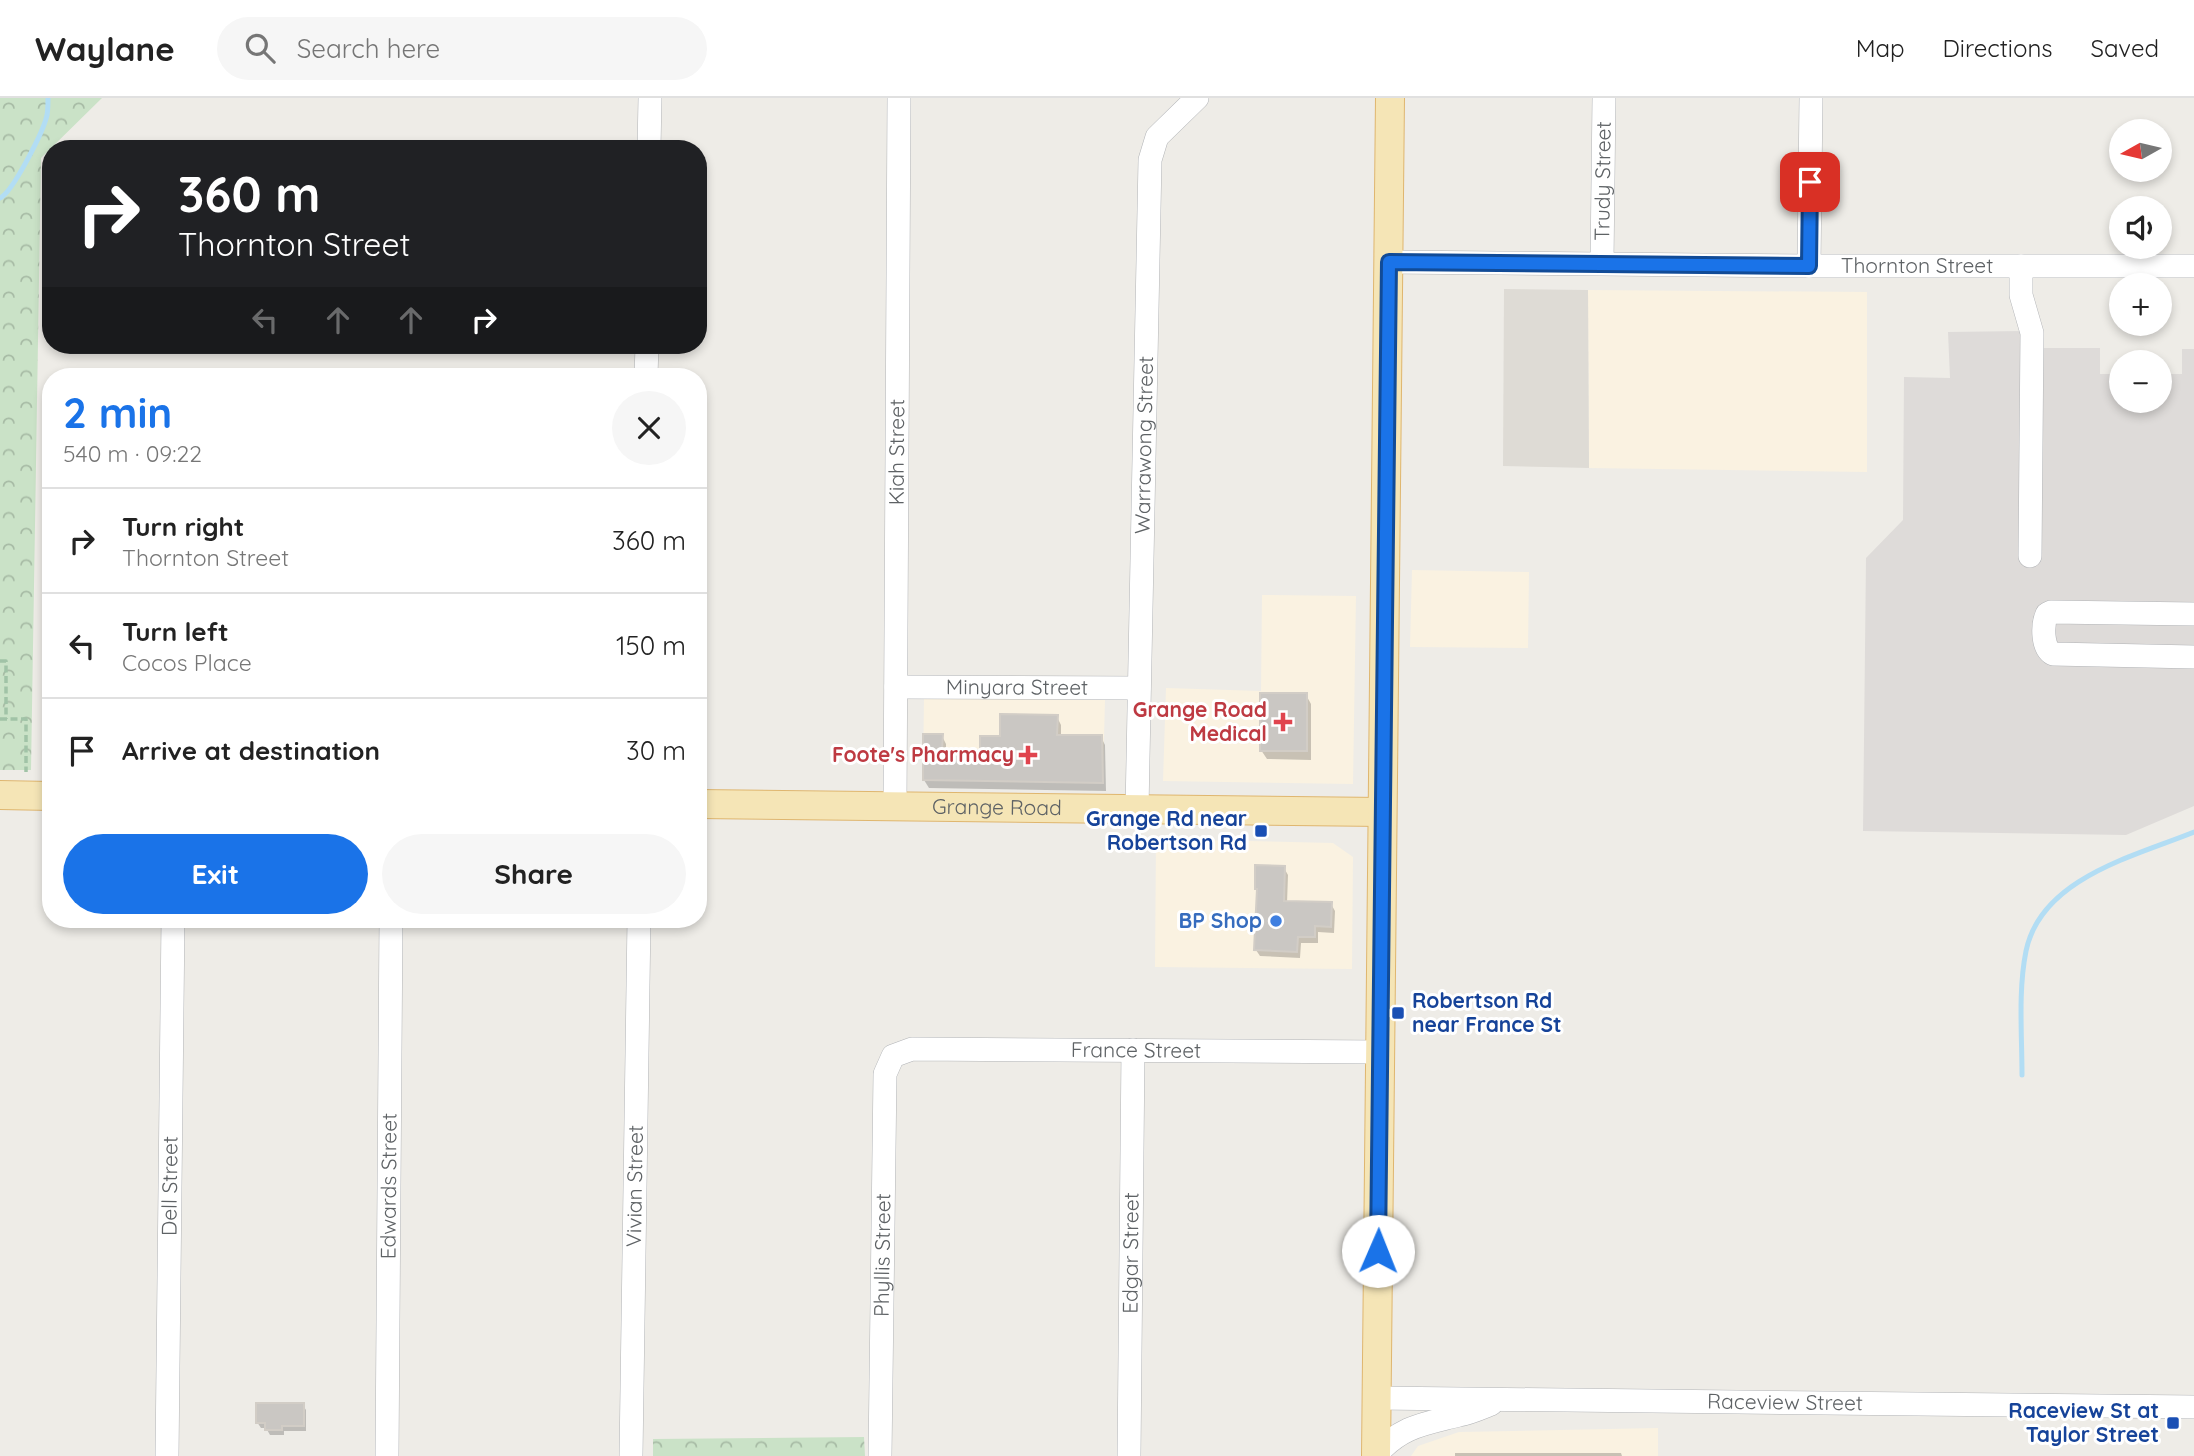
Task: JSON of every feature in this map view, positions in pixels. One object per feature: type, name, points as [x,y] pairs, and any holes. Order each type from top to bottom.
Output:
[{"type":"main road","points":[[1376,1455],[1390,98]]},
{"type":"main road","points":[[0,795],[42,796]]},
{"type":"main road","name":"Grange Road","points":[[707,804],[1382,812]]},
{"type":"street","points":[[649,140],[650,98]]},
{"type":"street","name":"Kiah Street","points":[[895,806],[898,98]]},
{"type":"street","name":"Warrawong Street","points":[[1137,809],[1150,160],[1157,137],[1197,98]]},
{"type":"street","name":"Trudy Street","points":[[1602,263],[1604,98]]},
{"type":"street","points":[[1809,266],[1811,98]]},
{"type":"street","name":"Thornton Street","points":[[1389,262],[2194,266]]},
{"type":"street","points":[[2021,266],[2021,295],[2032,333],[2031,556]]},
{"type":"street","points":[[2194,614],[2051,612],[2045,619],[2045,647],[2053,654],[2194,657]]},
{"type":"street","name":"Minyara Street","points":[[896,687],[1139,688]]},
{"type":"street","name":"Dell Street","points":[[167,1456],[173,928]]},
{"type":"street","name":"Edwards Street","points":[[387,1456],[391,928]]},
{"type":"street","name":"Vivian Street","points":[[631,1456],[639,928]]},
{"type":"street","name":"France Street","points":[[893,1056],[912,1049],[1379,1052]]},
{"type":"street","name":"Edgar Street","points":[[1129,1456],[1133,1050]]},
{"type":"street","name":"Phyllis Street","points":[[880,1456],[884,1074],[893,1056]]},
{"type":"street","name":"Raceview Street","points":[[1377,1398],[2194,1407]]},
{"type":"street","points":[[1376,1455],[1388,1441],[1404,1430],[1462,1415],[1503,1399]]},
{"type":"path","points":[[0,661],[6,661],[3,719],[26,719],[26,772]]},
{"type":"shaded area","points":[[1504,289],[1588,290],[1589,468],[1503,466]]},
{"type":"shaded area","points":[[1588,290],[1867,292],[1867,472],[1589,468]]},
{"type":"shaded area","points":[[2023,331],[2025,348],[2100,348],[2100,374],[2109,374],[2109,413],[2172,413],[2172,374],[2182,374],[2182,349],[2194,349],[2194,806],[2126,835],[1863,831],[1866,558],[1903,520],[1904,377],[1950,378],[1948,332]]},
{"type":"shaded area","points":[[1412,570],[1529,572],[1528,648],[1410,647]]},
{"type":"shaded area","points":[[1262,595],[1356,596],[1353,784],[1163,781],[1166,688],[1261,691]]},
{"type":"shaded area","points":[[924,697],[1105,700],[1103,776],[923,773]]},
{"type":"shaded area","points":[[1156,839],[1333,843],[1353,857],[1352,969],[1155,967]]},
{"type":"shaded area","points":[[1658,1428],[1658,1456],[1411,1456],[1418,1446],[1459,1432]]},
{"type":"green space","points":[[0,98],[102,98],[59,140],[42,140],[31,770],[0,770]]},
{"type":"green space","points":[[864,1437],[865,1456],[653,1456],[653,1439]]},
{"type":"building","name":"Grange Road Medical","points":[[1260,693],[1307,693],[1307,751],[1260,751]]},
{"type":"building","points":[[1000,714],[1058,715],[1057,735],[1102,735],[1103,783],[923,780],[923,734],[943,734],[942,750],[980,750],[980,736],[1000,736]]},
{"type":"building","points":[[1255,865],[1285,866],[1284,901],[1332,902],[1331,927],[1315,926],[1315,937],[1298,937],[1297,952],[1254,950],[1257,889]]},
{"type":"building","points":[[256,1403],[304,1403],[304,1426],[282,1426],[282,1430],[265,1430],[265,1423],[256,1423]]},
{"type":"waterway","points":[[0,198],[20,173],[34,146],[45,123],[48,98]]},
{"type":"waterway","points":[[2022,1075],[2022,981],[2026,951],[2035,926],[2050,905],[2094,873],[2194,832]]},
{"type":"place","name":"Grange Road Medical","points":[[1283,722]]},
{"type":"place","name":"Foote's Pharmacy","points":[[1028,755]]},
{"type":"place","name":"Grange Rd near Robertson Rd","points":[[1261,831]]},
{"type":"place","name":"BP Shop","points":[[1276,921]]},
{"type":"place","name":"Robertson Rd near France St","points":[[1398,1013]]},
{"type":"place","name":"Raceview St at Taylor Street","points":[[2173,1423]]},
{"type":"route","points":[[1378,1251],[1389,262],[1809,266],[1810,182]]}]
